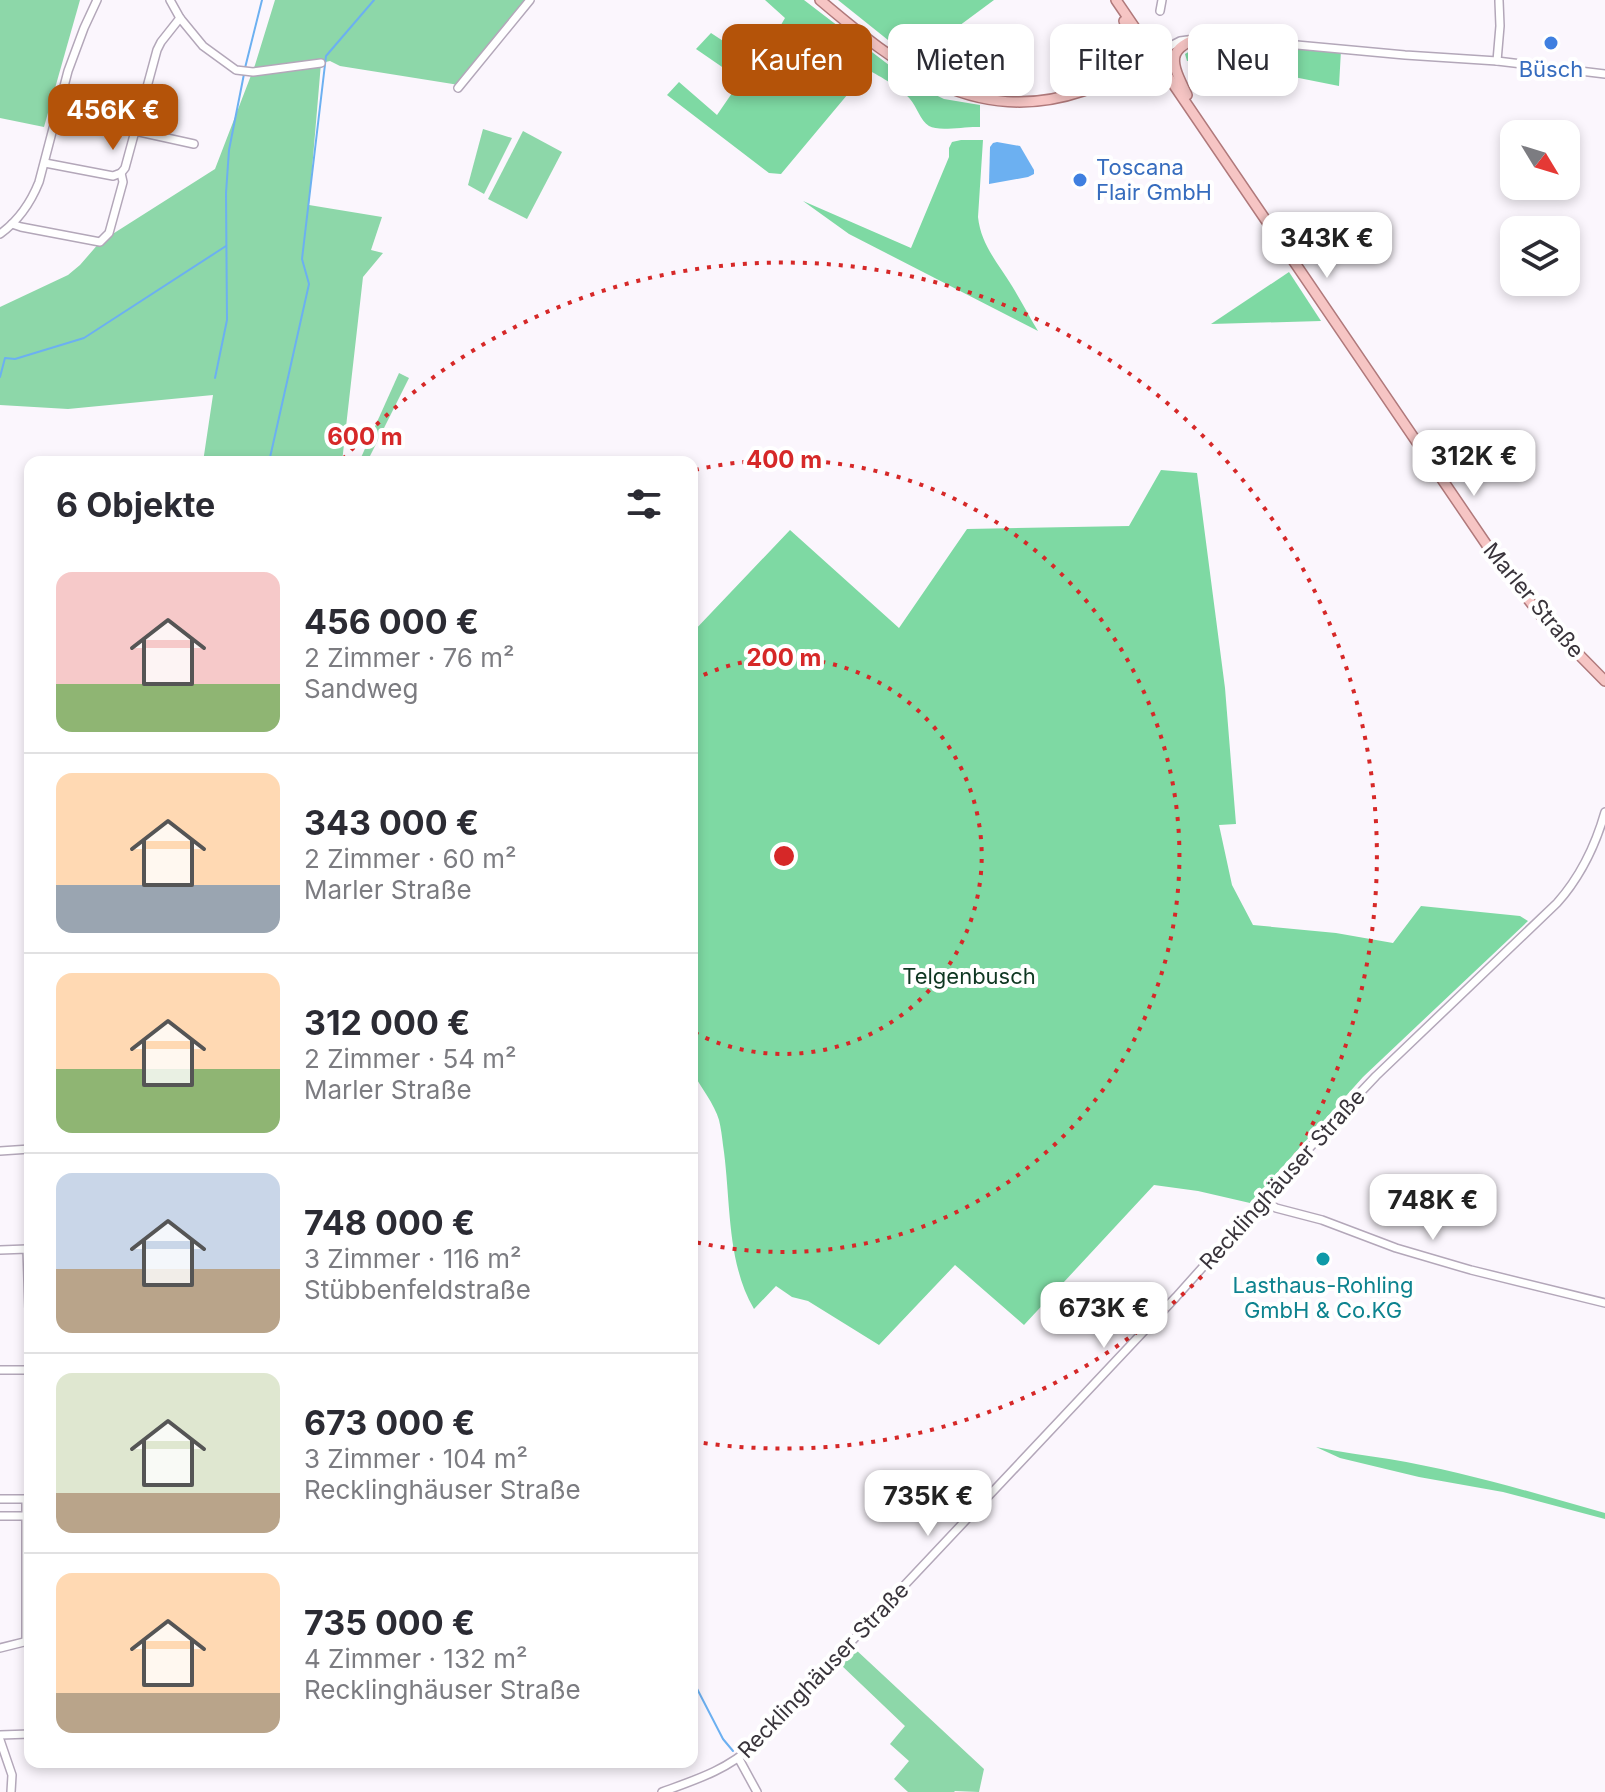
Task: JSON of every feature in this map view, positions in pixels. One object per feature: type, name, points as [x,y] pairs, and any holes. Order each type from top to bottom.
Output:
[{"type":"main road","points":[[820,0],[853,28],[940,86],[990,99],[1031,101],[1067,96]]},
{"type":"main road","points":[[1115,0],[1126,24]]},
{"type":"main road","name":"Marler Straße","points":[[1115,0],[1132,24]]},
{"type":"main road","points":[[1188,42],[1179,48],[1174,65],[1188,95]]},
{"type":"main road","name":"Marler Straße","points":[[1172,82],[1497,560],[1543,618],[1605,681]]},
{"type":"main road","points":[[1189,96],[1194,113]]},
{"type":"street","points":[[0,234],[32,198],[45,163],[68,71],[97,0]]},
{"type":"street","points":[[170,0],[203,46],[236,70],[253,72],[321,63]]},
{"type":"street","points":[[458,88],[530,0]]},
{"type":"street","points":[[1160,11],[1162,0]]},
{"type":"street","points":[[1497,61],[1499,0]]},
{"type":"street","points":[[45,163],[113,176],[121,173],[125,168],[157,50],[180,18]]},
{"type":"street","points":[[1298,45],[1497,61],[1605,74]]},
{"type":"street","points":[[135,131],[194,144]]},
{"type":"street","points":[[12,224],[100,242],[109,233],[123,182],[121,173]]},
{"type":"street","name":"Recklinghäuser Straße","points":[[662,1792],[705,1777],[739,1759],[1144,1331],[1376,1076],[1557,903],[1586,863],[1605,812]]},
{"type":"street","points":[[0,1151],[24,1149]]},
{"type":"street","points":[[1263,1199],[1276,1208],[1322,1220],[1396,1248],[1605,1303]]},
{"type":"street","points":[[0,1250],[24,1249]]},
{"type":"street","points":[[0,1370],[24,1370]]},
{"type":"street","points":[[0,1499],[24,1499]]},
{"type":"street","points":[[0,1516],[24,1516]]},
{"type":"street","points":[[0,1648],[24,1642]]},
{"type":"street","points":[[11,1792],[12,1775],[0,1737],[24,1735]]},
{"type":"street","points":[[739,1759],[757,1792]]},
{"type":"green space","points":[[0,0],[80,0],[44,127],[0,118]]},
{"type":"green space","points":[[275,0],[526,0],[459,85],[340,66],[330,61],[321,63],[309,205],[382,217],[371,250],[383,253],[363,277],[343,456],[204,456],[213,395],[68,409],[0,405],[0,307],[68,275],[100,242],[215,169],[255,65]]},
{"type":"green space","points":[[765,0],[804,0],[835,24],[781,24],[785,18]]},
{"type":"green space","points":[[838,0],[994,0],[962,24],[888,24],[888,40],[872,24]]},
{"type":"green space","points":[[711,33],[722,40],[722,67],[696,49]]},
{"type":"green space","points":[[1298,46],[1341,50],[1339,86],[1298,78]]},
{"type":"green space","points":[[872,52],[888,64],[888,82],[872,72]]},
{"type":"green space","points":[[679,82],[717,115],[730,96],[846,96],[781,174],[769,173],[667,95]]},
{"type":"green space","points":[[907,96],[938,96],[980,105],[980,127],[933,128],[923,120]]},
{"type":"green space","points":[[483,129],[512,138],[484,194],[468,185]]},
{"type":"green space","points":[[523,131],[562,152],[527,219],[488,199]]},
{"type":"green space","points":[[983,140],[980,227],[991,253],[1038,331],[849,234],[803,201],[911,248],[949,157],[949,148],[952,142]]},
{"type":"green space","points":[[1289,272],[1321,321],[1211,324]]},
{"type":"green space","points":[[399,373],[409,378],[370,456],[362,456]]},
{"type":"green space","name":"Telgenbusch","points":[[1161,470],[1197,473],[1225,688],[1236,824],[1219,825],[1232,885],[1253,925],[1336,933],[1393,943],[1421,906],[1520,916],[1528,921],[1363,1077],[1250,1203],[1154,1185],[1024,1325],[955,1265],[879,1345],[808,1301],[792,1297],[776,1286],[754,1309],[738,1271],[734,1250],[719,1120],[698,1081],[698,627],[790,530],[899,628],[967,529],[1129,526]]},
{"type":"green space","points":[[1316,1447],[1471,1476],[1605,1513],[1605,1519],[1503,1492],[1419,1477],[1340,1458]]},
{"type":"green space","points":[[854,1648],[984,1769],[979,1792],[908,1792],[894,1779],[909,1761],[890,1744],[905,1726],[840,1664]]},
{"type":"water","points":[[997,142],[1020,146],[1034,174],[989,184],[990,147]]},
{"type":"waterway","points":[[245,68],[262,0]]},
{"type":"waterway","points":[[270,456],[309,284],[302,259],[326,56],[374,0]]},
{"type":"waterway","points":[[215,378],[227,320],[226,193],[229,150],[244,74]]},
{"type":"waterway","points":[[0,377],[5,358],[15,359],[84,338],[226,246]]},
{"type":"waterway","points":[[698,1691],[723,1739],[733,1751]]},
{"type":"place","name":"Büsch","points":[[1551,43]]},
{"type":"place","name":"Toscana Flair GmbH","points":[[1080,180]]},
{"type":"place","name":"Lasthaus-Rohling GmbH & Co.KG","points":[[1323,1259]]}]
